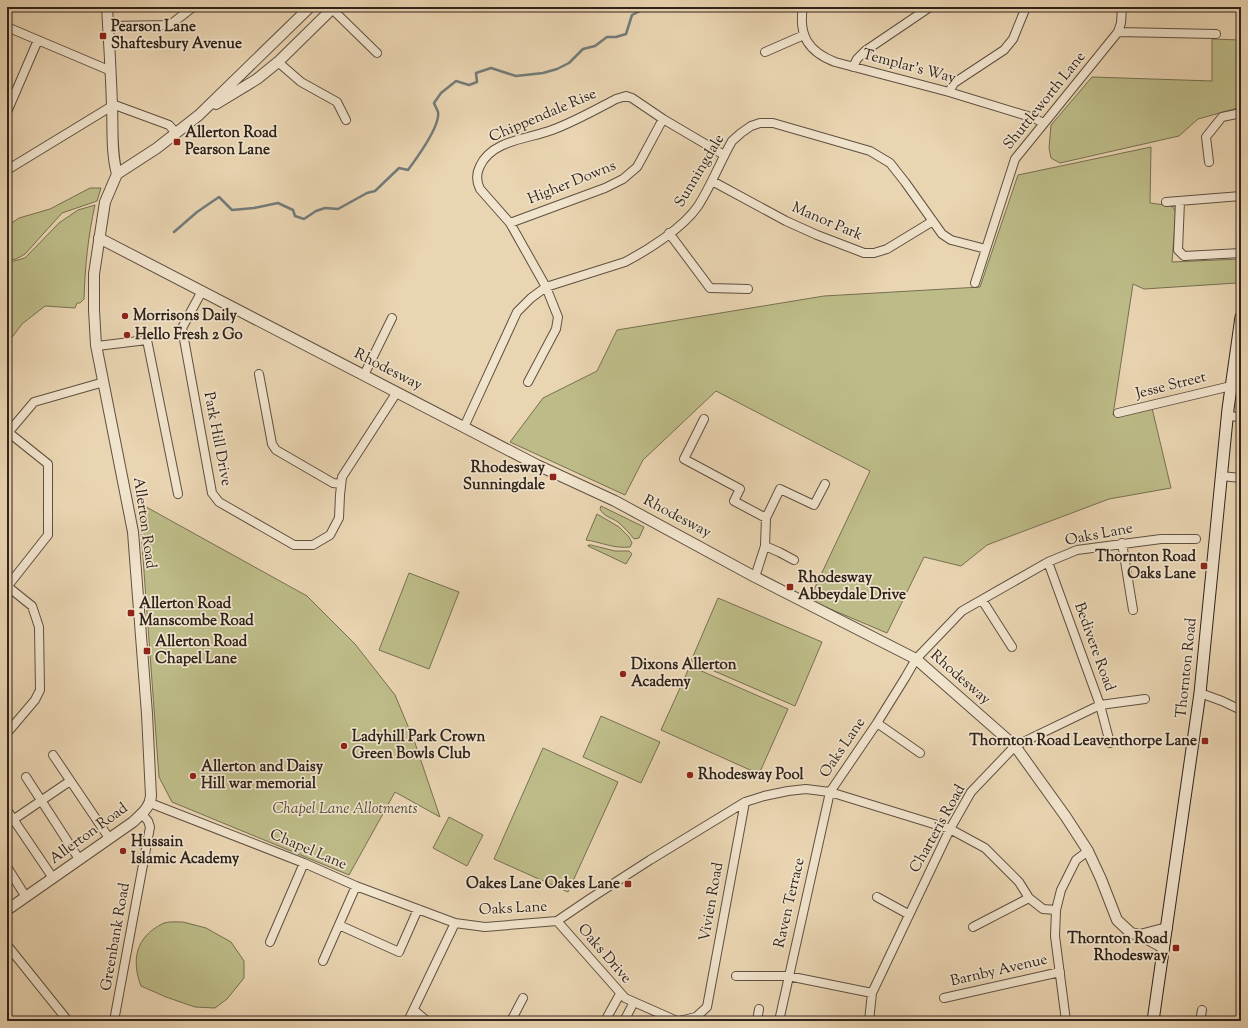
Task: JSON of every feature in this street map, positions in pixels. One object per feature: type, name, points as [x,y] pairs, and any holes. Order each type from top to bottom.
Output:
[{"type":"main road","name":"Thornton Road","points":[[1153,1021],[1200,693],[1221,476],[1231,386],[1241,317]]},
{"type":"street","points":[[107,7],[114,162],[117,174],[157,148],[199,115],[310,7]]},
{"type":"street","points":[[108,26],[170,25],[193,7]]},
{"type":"street","name":"Templar's Way","points":[[803,7],[801,20],[804,35],[815,52],[824,58],[950,92],[1034,118],[1043,123]]},
{"type":"street","points":[[854,67],[857,59],[865,51],[930,7]]},
{"type":"street","points":[[950,92],[954,83],[1004,50],[1013,38],[1026,7]]},
{"type":"street","name":"Shuttleworth Lane","points":[[975,283],[1015,159],[1118,32],[1121,23],[1122,7]]},
{"type":"street","points":[[199,115],[257,79],[278,62],[333,8],[377,53]]},
{"type":"street","points":[[7,27],[111,71]]},
{"type":"street","points":[[1118,32],[1216,34]]},
{"type":"street","points":[[765,52],[804,35]]},
{"type":"street","points":[[7,112],[38,40]]},
{"type":"street","points":[[278,62],[301,82],[337,102],[346,120]]},
{"type":"street","name":"Chippendale Rise","points":[[528,382],[556,329],[558,317],[546,287],[510,223],[484,194],[478,184],[478,170],[481,163],[493,150],[500,146],[553,130],[616,99],[626,96],[632,98],[663,119],[724,156]]},
{"type":"street","points":[[112,105],[169,125],[176,133]]},
{"type":"street","points":[[7,170],[112,105]]},
{"type":"street","points":[[1209,162],[1206,137],[1222,117],[1241,113]]},
{"type":"street","name":"Higher Downs","points":[[510,223],[604,188],[623,179],[640,162],[663,119]]},
{"type":"street","name":"Sunningdale","points":[[464,427],[517,312],[530,298],[546,287],[625,262],[637,256],[683,223],[692,214],[712,182],[732,141],[740,133],[751,126],[760,123],[782,125],[870,151],[890,163],[906,182],[942,234],[951,240],[986,249]]},
{"type":"street","name":"Allerton Road","points":[[7,910],[133,822],[142,814],[150,803],[147,714],[133,532],[96,346],[94,310],[94,274],[105,202],[117,174]]},
{"type":"street","name":"Manor Park","points":[[712,182],[786,221],[864,253],[874,253],[887,249],[933,221]]},
{"type":"street","points":[[1166,202],[1241,196]]},
{"type":"street","points":[[1180,201],[1178,250],[1184,256],[1241,253]]},
{"type":"street","points":[[670,233],[710,288],[748,289]]},
{"type":"street","name":"Rhodesway","points":[[99,238],[538,465],[605,496],[755,576],[916,659],[1015,746],[1066,817],[1088,851],[1117,920],[1131,933],[1140,935],[1164,948]]},
{"type":"street","name":"Park Hill Drive","points":[[202,291],[182,328],[212,493],[219,502],[294,545],[313,545],[330,536],[339,518],[342,477],[397,392]]},
{"type":"street","points":[[364,375],[392,318]]},
{"type":"street","points":[[96,346],[147,340],[178,494]]},
{"type":"street","points":[[259,374],[272,444],[276,450],[333,483],[341,484]]},
{"type":"street","points":[[7,733],[35,700],[40,690],[40,627],[32,606],[7,586],[48,535],[48,464],[8,433],[34,402],[104,382]]},
{"type":"street","name":"Jesse Street","points":[[1118,413],[1231,386]]},
{"type":"street","points":[[1228,416],[1241,417]]},
{"type":"street","points":[[704,419],[684,459],[740,488],[734,501],[766,518]]},
{"type":"street","points":[[1221,476],[1241,478]]},
{"type":"street","points":[[755,576],[765,546],[766,518],[780,489],[814,505],[825,484]]},
{"type":"street","name":"Oaks Lane","points":[[455,923],[485,926],[557,921],[650,860],[745,802],[788,791],[806,789],[830,792],[877,723],[916,659],[962,611],[1048,562],[1077,550],[1161,538],[1196,539]]},
{"type":"street","points":[[1122,543],[1133,610]]},
{"type":"street","points":[[765,546],[794,560]]},
{"type":"street","name":"Bedivere Road","points":[[1048,562],[1100,705],[1110,743]]},
{"type":"street","points":[[982,600],[1012,647]]},
{"type":"street","points":[[1200,693],[1241,710]]},
{"type":"street","name":"Charteris Road","points":[[869,1021],[872,993],[908,914],[950,829],[971,792],[1015,746],[1100,705],[1145,699]]},
{"type":"street","points":[[877,723],[920,753]]},
{"type":"street","points":[[53,755],[108,838]]},
{"type":"street","points":[[26,777],[79,859]]},
{"type":"street","points":[[10,822],[70,781]]},
{"type":"street","points":[[830,792],[950,829],[985,848],[1019,882],[1029,898],[1043,909],[1056,910]]},
{"type":"street","name":"Raven Terrace","points":[[779,1021],[830,792]]},
{"type":"street","name":"Vivien Road","points":[[707,1008],[745,802]]},
{"type":"street","name":"Chapel Lane","points":[[150,803],[304,863],[356,886],[455,923]]},
{"type":"street","points":[[7,810],[10,822],[53,878]]},
{"type":"street","name":"Greenbank Road","points":[[114,1021],[150,827],[148,821],[142,814]]},
{"type":"street","points":[[1066,1021],[1055,936],[1056,910],[1061,890],[1076,860],[1088,851]]},
{"type":"street","points":[[270,942],[304,863]]},
{"type":"street","points":[[7,867],[26,896]]},
{"type":"street","points":[[323,961],[356,886]]},
{"type":"street","points":[[877,897],[908,914]]},
{"type":"street","points":[[973,927],[1029,898]]},
{"type":"street","points":[[339,925],[399,952],[418,910]]},
{"type":"street","name":"Oaks Drive","points":[[557,921],[625,998],[678,1021],[696,1017],[707,1008]]},
{"type":"street","points":[[408,1021],[455,923]]},
{"type":"street","points":[[1140,935],[1167,928]]},
{"type":"street","points":[[7,945],[68,1021]]},
{"type":"street","name":"Barnby Avenue","points":[[944,998],[1060,972]]},
{"type":"street","points":[[736,976],[788,976],[872,993]]},
{"type":"street","points":[[605,1021],[620,994]]},
{"type":"street","points":[[511,1021],[523,998]]},
{"type":"street","points":[[624,1021],[634,1002]]},
{"type":"street","points":[[757,1021],[759,1009]]},
{"type":"street","points":[[414,1010],[428,1021]]},
{"type":"street","points":[[1200,1021],[1202,1010]]},
{"type":"green space","points":[[1212,39],[1241,40],[1241,107],[1198,119],[1179,136],[1060,163],[1051,158],[1049,148],[1051,125],[1092,77],[1212,81]]},
{"type":"green space","points":[[1151,147],[1150,203],[1172,206],[1176,212],[1172,262],[1239,259],[1237,283],[1144,289],[1133,284],[1113,415],[1152,408],[1171,488],[1109,499],[987,545],[961,566],[924,557],[887,633],[809,600],[870,471],[716,391],[643,460],[625,495],[510,442],[543,398],[597,371],[617,330],[824,296],[980,287],[1018,175]]},
{"type":"green space","points":[[90,188],[101,188],[97,201],[62,213],[25,254],[16,259],[7,261],[7,226],[19,218],[50,209]]},
{"type":"green space","points":[[95,205],[87,252],[84,299],[80,303],[77,303],[75,308],[45,306],[22,324],[7,344],[7,263],[25,258],[59,223],[78,210]]},
{"type":"green space","name":"Chapel Lane Allotments","points":[[139,503],[307,596],[355,644],[395,695],[415,743],[440,817],[395,792],[349,875],[172,802],[159,777]]},
{"type":"green space","points":[[601,506],[644,527],[639,538],[634,539],[618,522],[603,513],[600,509]]},
{"type":"green space","points":[[597,514],[619,527],[629,537],[632,543],[630,547],[613,546],[586,540]]},
{"type":"green space","points":[[588,545],[615,551],[629,551],[632,554],[626,564]]},
{"type":"green space","points":[[409,573],[459,592],[429,669],[379,650]]},
{"type":"green space","points":[[718,598],[822,642],[795,706],[691,661]]},
{"type":"green space","points":[[690,666],[788,709],[759,774],[661,730]]},
{"type":"green space","points":[[601,716],[660,742],[641,783],[583,757]]},
{"type":"green space","points":[[543,748],[618,782],[568,892],[494,859]]},
{"type":"green space","points":[[449,817],[483,835],[467,866],[433,848]]},
{"type":"green space","points":[[183,922],[206,928],[231,942],[244,961],[244,978],[227,999],[215,1008],[195,1007],[141,986],[136,967],[136,958],[141,942],[153,929],[164,923]]},
{"type":"waterway","points":[[174,232],[197,212],[219,197],[232,210],[254,208],[278,203],[293,210],[295,216],[304,219],[316,211],[325,208],[338,209],[367,193],[375,191],[399,168],[408,170],[432,134],[436,125],[438,112],[434,103],[441,93],[456,81],[469,85],[477,82],[476,73],[491,68],[516,76],[543,73],[557,69],[569,63],[583,49],[595,46],[607,37],[616,37],[626,34],[632,15],[642,10],[663,7]]},
{"type":"waterway","points":[[7,257],[11,255]]},
{"type":"place","name":"Pearson Lane Shaftesbury Avenue","points":[[103,36]]},
{"type":"place","name":"Allerton Road Pearson Lane","points":[[177,142]]},
{"type":"place","name":"Morrisons Daily","points":[[125,316]]},
{"type":"place","name":"Hello Fresh 2 Go","points":[[127,335]]},
{"type":"place","name":"Rhodesway Sunningdale","points":[[553,477]]},
{"type":"place","name":"Thornton Road Oaks Lane","points":[[1204,566]]},
{"type":"place","name":"Rhodesway Abbeydale Drive","points":[[790,587]]},
{"type":"place","name":"Allerton Road Manscombe Road","points":[[131,613]]},
{"type":"place","name":"Allerton Road Chapel Lane","points":[[147,651]]},
{"type":"place","name":"Dixons Allerton Academy","points":[[623,674]]},
{"type":"place","name":"Thornton Road Leaventhorpe Lane","points":[[1205,741]]},
{"type":"place","name":"Ladyhill Park Crown Green Bowls Club","points":[[344,746]]},
{"type":"place","name":"Rhodesway Pool","points":[[690,775]]},
{"type":"place","name":"Allerton and Daisy Hill war memorial","points":[[193,776]]},
{"type":"place","name":"Hussain Islamic Academy","points":[[123,851]]},
{"type":"place","name":"Oakes Lane Oakes Lane","points":[[628,884]]},
{"type":"place","name":"Thornton Road Rhodesway","points":[[1176,948]]}]
